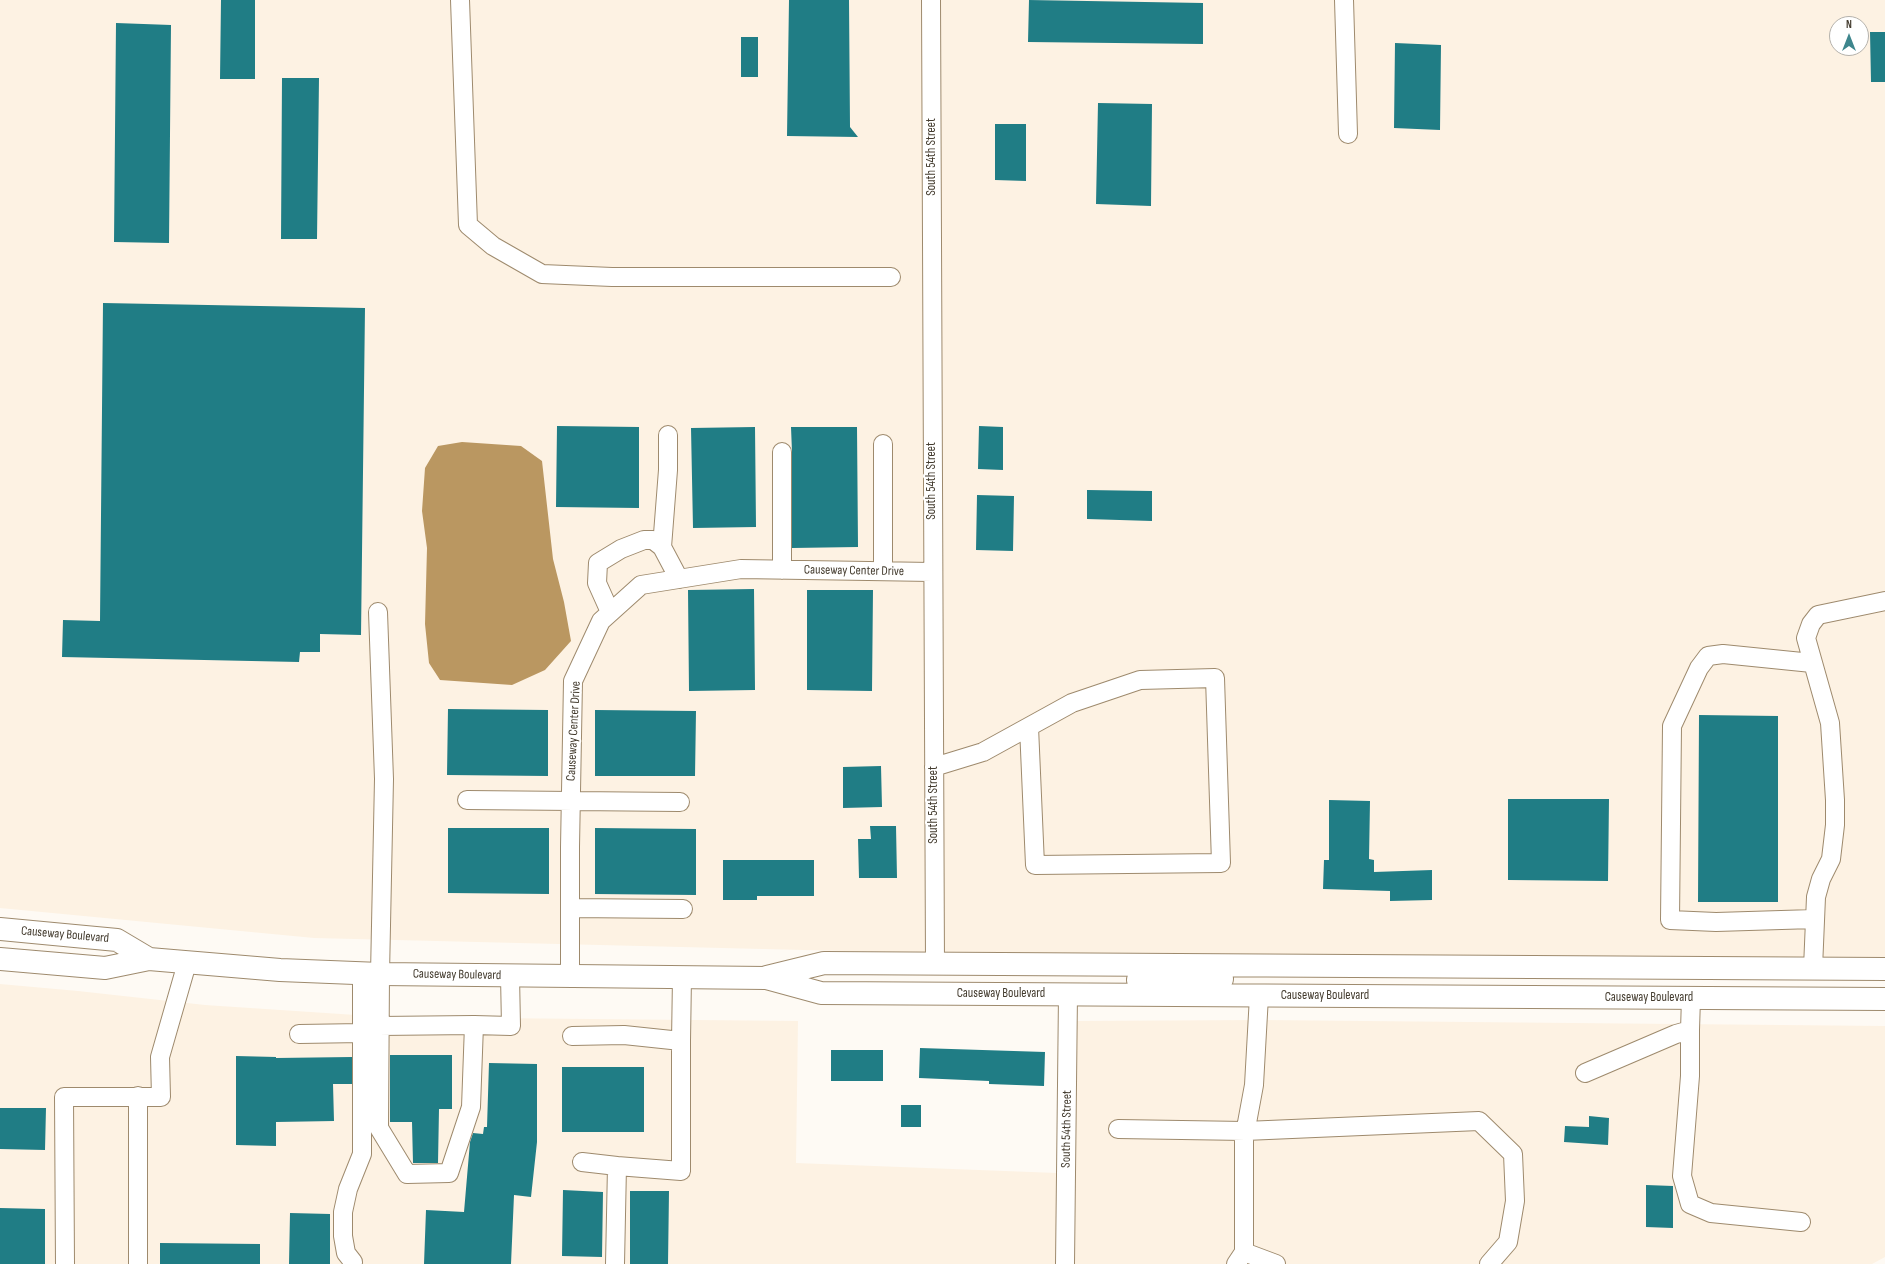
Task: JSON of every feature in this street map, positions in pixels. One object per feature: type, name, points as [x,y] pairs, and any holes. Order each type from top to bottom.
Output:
[{"type":"main road","name":"Causeway Boulevard","points":[[0,929],[117,940],[148,960]]},
{"type":"main road","name":"Causeway Boulevard","points":[[0,959],[105,968],[148,960],[280,970],[371,974],[766,978],[821,993],[1885,999]]},
{"type":"main road","name":"Causeway Boulevard","points":[[766,978],[824,963],[934,962],[1885,969]]},
{"type":"main road","points":[[804,988],[845,976],[920,977],[929,975],[934,962]]},
{"type":"main road","points":[[1068,994],[1070,986],[1076,981],[1302,978],[1307,977],[1318,965]]},
{"type":"main road","points":[[1551,997],[1582,982],[1885,984]]},
{"type":"street","points":[[460,0],[468,225],[493,246],[542,274],[612,277],[891,277]]},
{"type":"street","name":"South 54th Street","points":[[931,0],[934,962]]},
{"type":"street","points":[[1344,0],[1348,134]]},
{"type":"street","points":[[662,547],[668,470],[668,435]]},
{"type":"street","points":[[883,444],[883,571]]},
{"type":"street","points":[[782,452],[782,570]]},
{"type":"street","points":[[610,612],[597,583],[598,563],[621,549],[644,540],[653,540],[662,547],[679,579]]},
{"type":"street","name":"Causeway Center Drive","points":[[570,977],[571,801],[574,681],[601,621],[641,585],[741,569],[932,572]]},
{"type":"street","points":[[1813,968],[1816,897],[1820,879],[1831,859],[1835,825],[1830,723],[1806,638],[1811,624],[1818,615],[1885,602]]},
{"type":"street","points":[[353,1262],[346,1253],[343,1236],[343,1212],[348,1189],[362,1154],[362,1033],[371,974],[384,779],[378,612]]},
{"type":"street","points":[[1812,663],[1723,654],[1708,656],[1699,668],[1672,726],[1670,920],[1716,922],[1814,919]]},
{"type":"street","points":[[934,767],[983,752],[1072,703],[1140,680],[1215,678],[1221,863],[1035,865],[1029,727]]},
{"type":"street","points":[[467,800],[680,802]]},
{"type":"street","points":[[570,908],[683,909]]},
{"type":"street","points":[[65,1264],[64,1097],[161,1097],[160,1057],[188,963]]},
{"type":"street","points":[[371,974],[379,1026],[379,1128],[407,1174],[449,1174],[471,1107],[474,1025]]},
{"type":"street","points":[[379,1026],[511,1026],[510,976]]},
{"type":"street","points":[[582,1162],[681,1171],[682,977]]},
{"type":"street","name":"South 54th Street","points":[[1066,1264],[1068,994]]},
{"type":"street","points":[[1259,996],[1254,1085],[1244,1139],[1240,1258],[1276,1264]]},
{"type":"street","points":[[1691,998],[1690,1076],[1682,1176],[1690,1204],[1711,1213],[1801,1222]]},
{"type":"street","points":[[1585,1073],[1676,1034],[1690,1030]]},
{"type":"street","points":[[299,1034],[362,1033]]},
{"type":"street","points":[[572,1036],[624,1035],[681,1041]]},
{"type":"street","points":[[138,1096],[138,1264]]},
{"type":"street","points":[[1118,1129],[1245,1131],[1479,1121],[1513,1154],[1515,1201],[1508,1242],[1489,1264]]},
{"type":"street","points":[[615,1264],[617,1166]]},
{"type":"shaded area","points":[[0,0],[925,0],[926,953],[314,938],[0,908]]},
{"type":"shaded area","points":[[940,0],[1885,0],[1885,966],[940,967]]},
{"type":"shaded area","points":[[462,442],[521,446],[542,461],[553,559],[564,602],[571,641],[545,670],[512,685],[440,680],[429,663],[425,624],[427,548],[422,511],[425,468],[438,446]]},
{"type":"shaded area","points":[[0,984],[205,1005],[386,1017],[798,1021],[796,1163],[1057,1173],[1056,1264],[0,1264]]},
{"type":"shaded area","points":[[1261,1020],[1885,1026],[1885,1257],[1872,1264],[1074,1264],[1077,1021]]},
{"type":"building","points":[[221,0],[255,0],[255,79],[220,79]]},
{"type":"building","points":[[789,0],[849,0],[850,127],[858,137],[787,136]]},
{"type":"building","points":[[1029,0],[1203,3],[1203,44],[1028,42]]},
{"type":"building","points":[[116,23],[171,25],[169,243],[114,242]]},
{"type":"building","points":[[1870,32],[1885,32],[1885,82],[1871,82]]},
{"type":"building","points":[[741,37],[758,37],[758,77],[741,77]]},
{"type":"building","points":[[1395,43],[1441,45],[1440,130],[1394,128]]},
{"type":"building","points":[[282,78],[319,78],[317,239],[281,239]]},
{"type":"building","points":[[1098,103],[1152,104],[1151,206],[1096,204]]},
{"type":"building","points":[[995,124],[1026,124],[1026,181],[995,180]]},
{"type":"building","points":[[103,303],[365,308],[361,635],[320,634],[320,652],[300,652],[299,662],[62,657],[63,620],[100,621]]},
{"type":"building","points":[[557,426],[639,427],[639,508],[556,507]]},
{"type":"building","points":[[979,426],[1003,427],[1003,470],[978,469]]},
{"type":"building","points":[[755,427],[756,527],[693,528],[691,428]]},
{"type":"building","points":[[791,427],[857,427],[858,547],[792,548]]},
{"type":"building","points":[[1087,490],[1152,491],[1152,521],[1087,519]]},
{"type":"building","points":[[977,495],[1014,496],[1013,551],[976,550]]},
{"type":"building","points":[[754,589],[755,690],[689,691],[688,590]]},
{"type":"building","points":[[807,590],[873,590],[872,691],[807,690]]},
{"type":"building","points":[[448,709],[548,710],[548,776],[447,775]]},
{"type":"building","points":[[595,710],[696,711],[695,776],[595,776]]},
{"type":"building","points":[[1699,715],[1778,716],[1778,902],[1698,902]]},
{"type":"building","points":[[881,766],[882,807],[843,808],[843,767]]},
{"type":"building","points":[[1508,799],[1609,799],[1608,881],[1508,880]]},
{"type":"building","points":[[1329,800],[1370,801],[1369,859],[1374,860],[1374,872],[1432,870],[1432,900],[1390,901],[1390,891],[1323,889],[1324,860],[1329,860]]},
{"type":"building","points":[[870,826],[896,826],[897,878],[859,878],[858,839],[871,839]]},
{"type":"building","points":[[448,828],[549,828],[549,894],[448,893]]},
{"type":"building","points":[[595,828],[696,829],[696,895],[595,894]]},
{"type":"building","points":[[723,860],[814,860],[814,896],[757,896],[757,900],[723,900]]},
{"type":"building","points":[[920,1048],[1045,1052],[1044,1086],[989,1084],[989,1081],[919,1078]]},
{"type":"building","points":[[831,1050],[883,1050],[883,1081],[831,1081]]},
{"type":"building","points":[[390,1055],[452,1055],[452,1109],[439,1109],[438,1163],[413,1163],[412,1122],[390,1122]]},
{"type":"building","points":[[236,1056],[276,1058],[352,1057],[352,1084],[333,1084],[334,1121],[276,1122],[276,1146],[236,1145]]},
{"type":"building","points":[[489,1063],[537,1064],[537,1142],[531,1197],[514,1195],[511,1264],[424,1264],[426,1210],[464,1212],[470,1142],[473,1133],[483,1134],[484,1127],[487,1127]]},
{"type":"building","points":[[562,1067],[644,1067],[644,1132],[562,1132]]},
{"type":"building","points":[[901,1105],[921,1105],[921,1127],[901,1127]]},
{"type":"building","points":[[0,1108],[46,1108],[45,1150],[0,1149]]},
{"type":"building","points":[[1589,1116],[1609,1118],[1608,1145],[1564,1142],[1565,1126],[1589,1127]]},
{"type":"building","points":[[1646,1185],[1673,1186],[1673,1228],[1646,1227]]},
{"type":"building","points":[[563,1190],[603,1192],[602,1257],[562,1256]]},
{"type":"building","points":[[630,1191],[669,1191],[668,1264],[630,1264]]},
{"type":"building","points":[[0,1208],[45,1209],[45,1264],[0,1264]]},
{"type":"building","points":[[290,1213],[330,1214],[330,1264],[289,1264]]},
{"type":"building","points":[[160,1243],[260,1244],[260,1264],[160,1264]]}]
